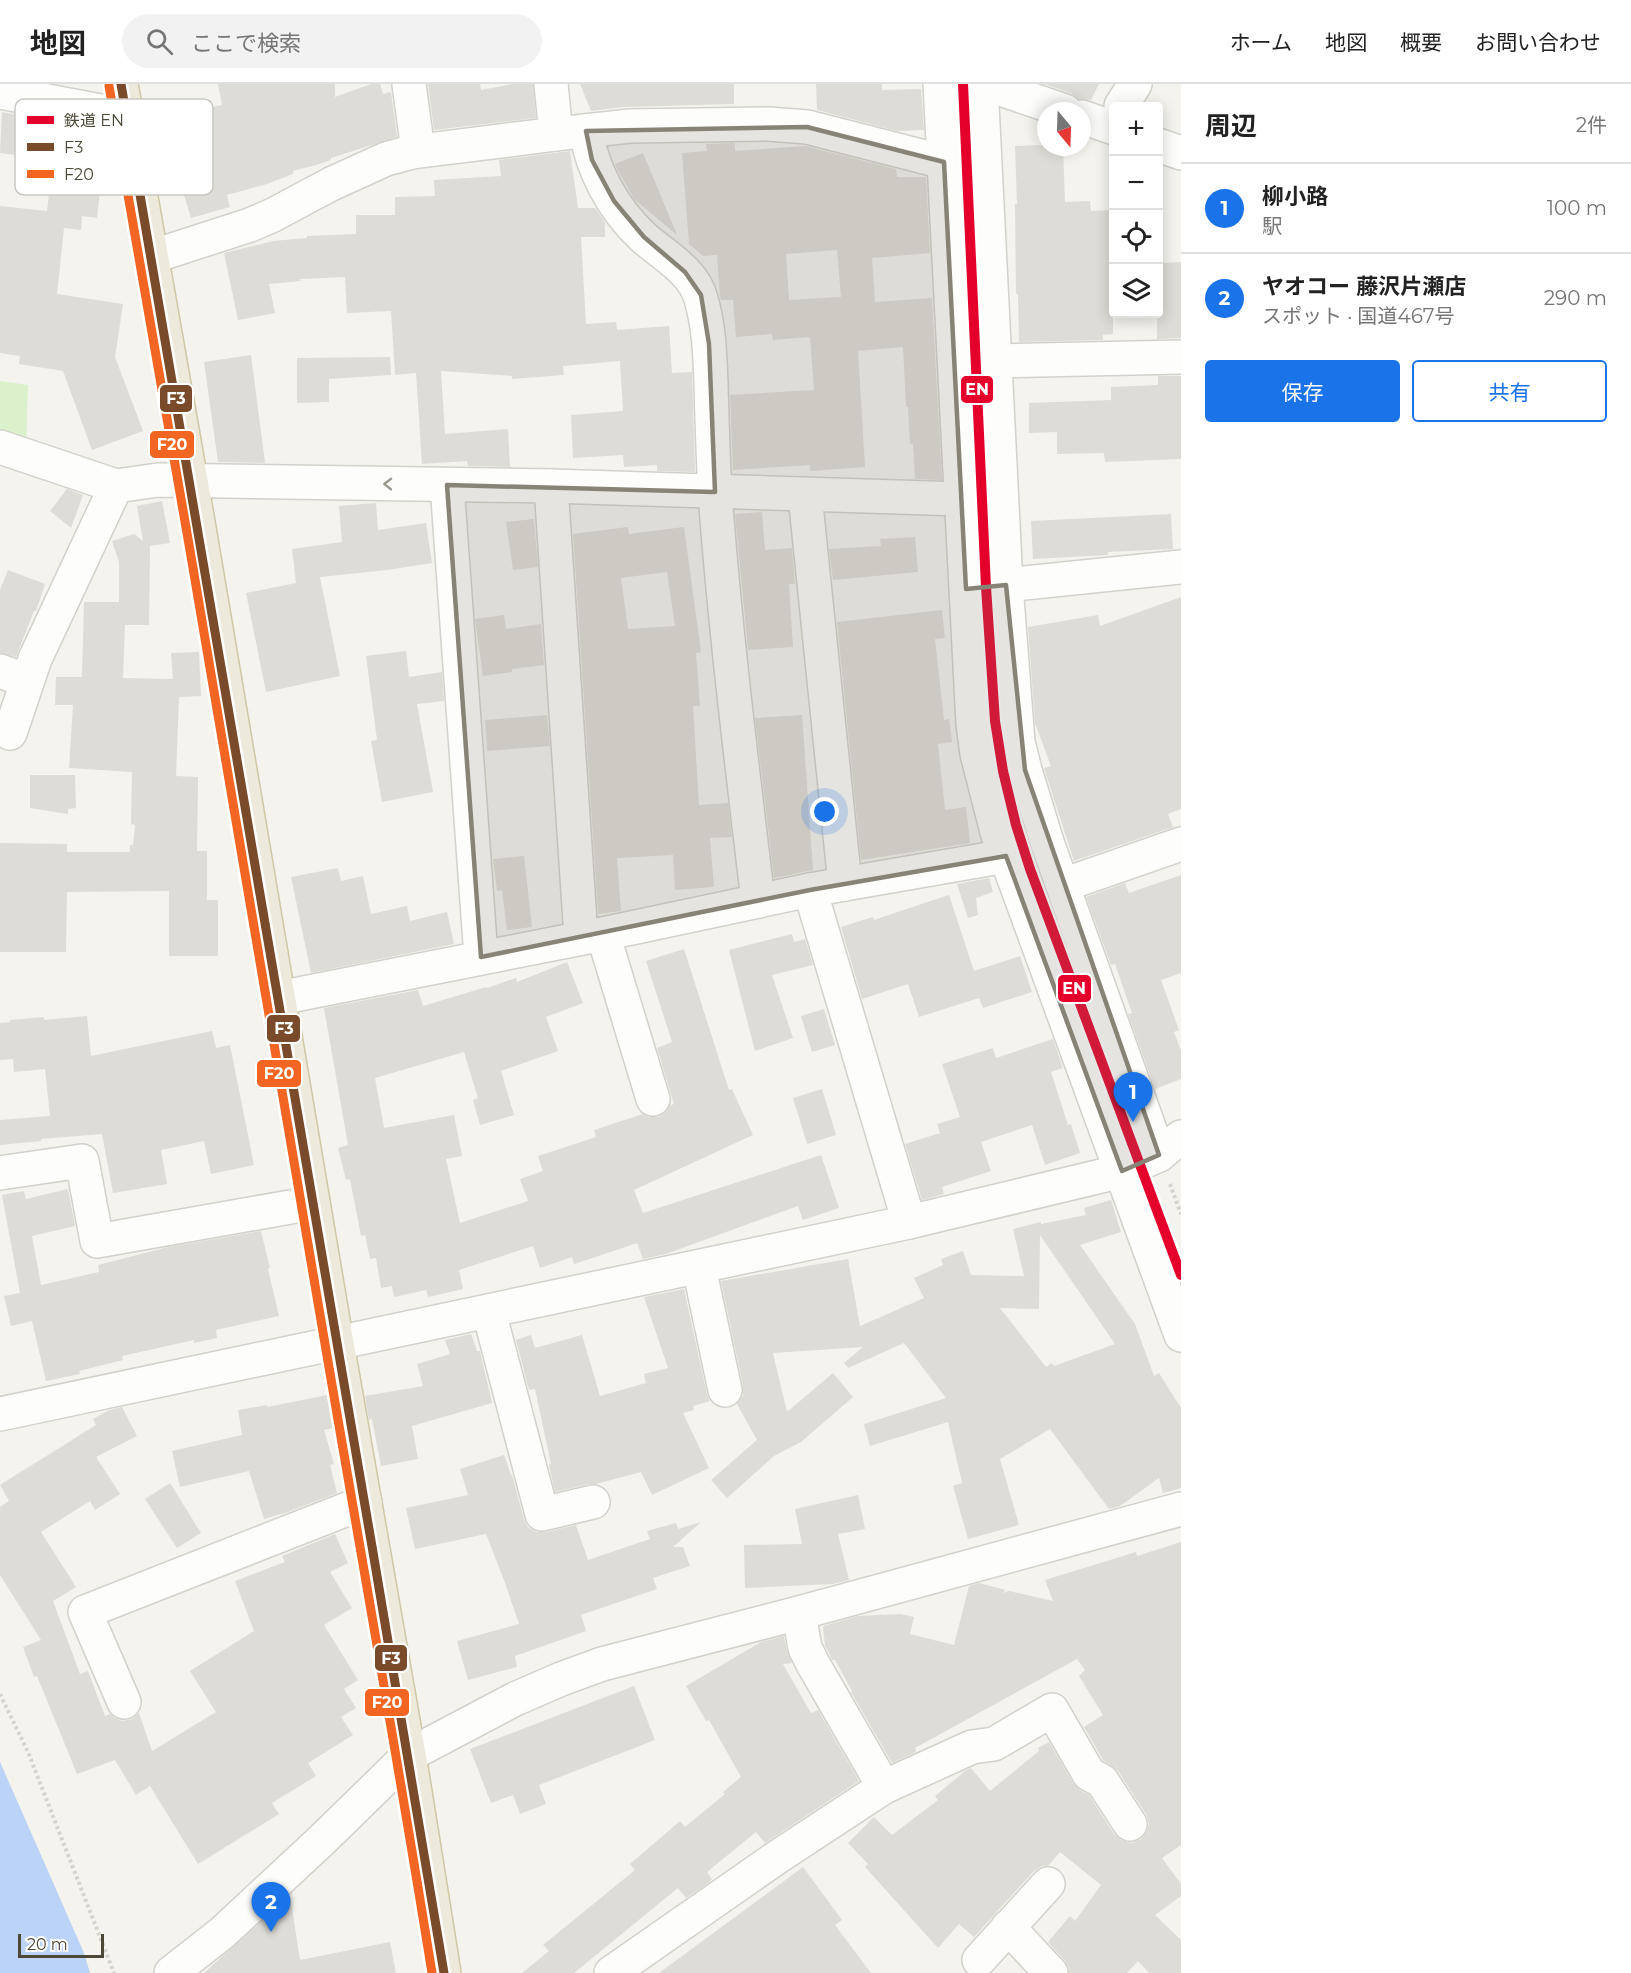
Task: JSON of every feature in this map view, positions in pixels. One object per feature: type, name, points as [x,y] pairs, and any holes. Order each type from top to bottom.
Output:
[{"type":"highway","points":[[121,84],[124,99]]},
{"type":"highway","points":[[141,195],[192,481],[258,883],[409,1755],[444,1973]]},
{"type":"street","points":[[409,84],[418,151]]},
{"type":"street","points":[[551,84],[571,132],[592,159],[614,201],[630,223],[685,272],[694,283],[705,314],[709,344],[715,492],[730,660],[758,901]]},
{"type":"street","points":[[940,84],[973,724],[977,754],[997,832],[1181,1335]]},
{"type":"street","points":[[0,1414],[909,1222],[1122,1171],[1170,1146],[1063,885],[1018,742],[1005,585],[981,84]]},
{"type":"street","points":[[986,84],[1039,102]]},
{"type":"street","points":[[1108,119],[1135,84]]},
{"type":"street","points":[[0,92],[37,99]]},
{"type":"street","points":[[152,256],[250,225],[386,159],[418,151],[571,132],[663,126],[768,124],[807,127],[944,162]]},
{"type":"street","points":[[1163,147],[1181,153]]},
{"type":"street","points":[[995,361],[1181,357]]},
{"type":"street","points":[[0,447],[116,486],[158,480],[552,486],[961,499]]},
{"type":"street","points":[[447,485],[481,957]]},
{"type":"street","points":[[10,733],[14,676],[34,659],[116,486]]},
{"type":"street","points":[[552,486],[592,935],[653,1099]]},
{"type":"street","points":[[805,495],[845,884]]},
{"type":"street","points":[[966,589],[1181,567]]},
{"type":"street","points":[[1063,885],[1181,844]]},
{"type":"street","points":[[279,998],[810,890],[1006,856]]},
{"type":"street","points":[[810,890],[909,1222]]},
{"type":"street","points":[[0,1173],[82,1161],[97,1241],[313,1203]]},
{"type":"street","points":[[699,1267],[725,1390]]},
{"type":"street","points":[[489,1312],[542,1514],[593,1502]]},
{"type":"street","points":[[124,1702],[85,1612],[365,1502]]},
{"type":"street","points":[[171,1973],[230,1925],[409,1755],[515,1699],[602,1664],[1181,1509]]},
{"type":"street","points":[[799,1613],[805,1648],[884,1787]]},
{"type":"street","points":[[611,1973],[776,1858],[884,1787],[972,1747],[994,1744],[1052,1710],[1089,1774],[1102,1781],[1130,1824]]},
{"type":"street","points":[[979,1960],[1047,1884]]},
{"type":"street","points":[[1008,1927],[1051,1973]]},
{"type":"path","points":[[0,1694],[27,1752],[114,1973]]},
{"type":"highlighted area","points":[[807,127],[944,162],[966,589],[1006,585],[1025,770],[1159,1155],[1122,1171],[1006,856],[810,890],[481,957],[447,485],[715,492],[709,344],[701,295],[685,272],[644,237],[614,201],[592,160],[586,131]]},
{"type":"green space","points":[[0,381],[28,385],[26,456],[0,448]]},
{"type":"water","points":[[0,1762],[84,1953],[90,1973],[0,1973]]},
{"type":"building","points":[[218,84],[335,84],[335,97],[371,84],[380,84],[383,94],[391,92],[397,137],[293,171],[293,174],[267,184],[227,195],[230,207],[191,218],[184,195],[213,195],[213,107],[222,105]]},
{"type":"building","points":[[428,84],[480,84],[481,90],[512,84],[533,84],[536,118],[434,130]]},
{"type":"building","points":[[580,84],[734,84],[734,104],[623,107],[591,111]]},
{"type":"building","points":[[816,84],[882,84],[882,90],[921,89],[924,130],[897,131],[817,110]]},
{"type":"building","points":[[1044,84],[1099,84],[1091,100],[1079,99],[1071,93]]},
{"type":"building","points":[[2,112],[15,114],[15,155],[0,153]]},
{"type":"building","points":[[735,143],[735,151],[805,146],[896,169],[897,177],[926,177],[930,253],[872,258],[875,302],[932,298],[942,480],[915,479],[913,444],[910,444],[908,407],[906,407],[903,347],[858,351],[865,467],[810,471],[810,465],[733,470],[730,395],[814,390],[810,337],[773,340],[772,334],[736,337],[733,300],[721,300],[720,297],[717,255],[703,256],[689,244],[682,153],[707,151],[706,144]],"holes":[[[837,250],[841,297],[789,300],[786,254]]]},
{"type":"building","points":[[1037,145],[1037,156],[1063,156],[1065,202],[1090,201],[1091,211],[1109,210],[1109,318],[1113,318],[1113,334],[1103,335],[1103,340],[1019,342],[1018,294],[1016,294],[1015,146]]},
{"type":"building","points":[[570,151],[578,208],[595,208],[605,222],[605,237],[581,237],[586,324],[616,322],[617,330],[669,326],[672,373],[692,372],[695,472],[657,471],[657,465],[624,467],[623,455],[573,458],[571,415],[623,411],[620,361],[563,366],[564,375],[512,379],[512,376],[441,371],[445,434],[508,429],[510,467],[468,466],[467,461],[422,464],[416,373],[395,375],[391,311],[347,313],[345,277],[300,279],[301,281],[269,284],[275,313],[238,320],[224,253],[273,241],[307,238],[307,236],[356,234],[356,215],[395,215],[395,197],[435,196],[434,180],[501,176],[499,160]]},
{"type":"building","points":[[643,153],[677,235],[634,199],[616,167],[615,164]]},
{"type":"building","points":[[49,195],[100,195],[97,218],[82,216],[81,230],[64,228],[57,294],[123,304],[115,357],[143,431],[92,450],[63,371],[19,364],[20,356],[0,353],[0,206],[47,211]]},
{"type":"building","points":[[1181,262],[1181,338],[1157,339],[1157,318],[1163,318],[1163,263]]},
{"type":"building","points":[[251,355],[265,463],[218,462],[204,362]]},
{"type":"building","points":[[390,357],[391,375],[329,379],[329,402],[297,403],[297,358]]},
{"type":"building","points":[[1158,376],[1181,376],[1181,459],[1105,462],[1104,453],[1057,454],[1057,432],[1029,433],[1029,403],[1111,400],[1111,387],[1158,385]]},
{"type":"building","points":[[67,489],[83,495],[71,528],[50,511]]},
{"type":"building","points":[[162,501],[170,543],[150,546],[149,625],[125,625],[123,678],[173,679],[171,653],[199,652],[201,696],[179,697],[176,776],[198,777],[197,851],[207,851],[207,900],[218,900],[218,956],[169,956],[169,891],[67,892],[66,952],[0,952],[0,843],[67,844],[67,852],[130,852],[130,845],[133,845],[135,825],[131,824],[132,772],[69,768],[73,705],[55,705],[56,677],[82,677],[84,602],[119,602],[119,562],[112,541],[134,534],[143,541],[137,506]]},
{"type":"building","points":[[376,503],[378,530],[426,523],[432,563],[320,577],[340,676],[266,692],[246,593],[296,583],[292,549],[342,542],[339,506]]},
{"type":"building","points":[[762,512],[765,550],[792,548],[795,584],[789,584],[793,647],[748,650],[735,514]]},
{"type":"building","points":[[1171,514],[1173,549],[1033,559],[1031,521]]},
{"type":"building","points":[[534,519],[538,567],[513,570],[506,522]]},
{"type":"building","points":[[628,527],[629,534],[684,527],[701,652],[696,653],[700,706],[693,706],[699,805],[728,803],[732,837],[710,838],[714,887],[675,890],[673,855],[617,858],[621,911],[598,914],[573,534]],"holes":[[[667,572],[675,626],[628,629],[621,578]]]},
{"type":"building","points":[[915,537],[918,572],[833,580],[829,549],[881,546],[880,539]]},
{"type":"building","points":[[8,570],[45,584],[16,657],[0,653],[0,590]]},
{"type":"building","points":[[1181,597],[1181,809],[1168,814],[1173,827],[1074,861],[1044,768],[1051,766],[1035,723],[1028,627],[1098,615],[1100,626]]},
{"type":"building","points":[[942,610],[945,638],[935,639],[944,720],[949,719],[952,742],[938,744],[945,810],[966,807],[970,843],[861,860],[837,622]]},
{"type":"building","points":[[504,615],[506,629],[541,624],[544,665],[483,676],[475,619]]},
{"type":"building","points":[[406,651],[409,677],[442,672],[444,701],[417,704],[433,792],[382,802],[371,741],[377,740],[366,656]]},
{"type":"building","points":[[547,715],[550,746],[487,751],[485,720]]},
{"type":"building","points":[[802,715],[813,870],[774,878],[755,718]]},
{"type":"building","points":[[30,775],[75,775],[76,808],[68,809],[68,814],[30,808]]},
{"type":"building","points":[[524,856],[532,927],[507,930],[502,890],[497,891],[493,859]]},
{"type":"building","points":[[338,868],[341,881],[363,876],[371,914],[407,906],[410,921],[447,912],[454,944],[311,973],[291,877]]},
{"type":"building","points":[[1181,875],[1181,973],[1161,980],[1179,1030],[1174,1032],[1181,1051],[1181,1079],[1155,1089],[1128,1014],[1132,1013],[1115,964],[1111,965],[1086,897],[1125,883],[1129,893]]},
{"type":"building","points":[[989,878],[993,892],[976,898],[978,915],[968,918],[957,884]]},
{"type":"building","points":[[949,895],[974,971],[1020,956],[1032,992],[983,1008],[979,998],[919,1017],[908,984],[862,999],[841,927],[873,917],[874,920]]},
{"type":"building","points":[[792,934],[794,942],[805,939],[813,965],[772,975],[793,1038],[755,1051],[729,950]]},
{"type":"building","points":[[684,949],[729,1090],[732,1089],[753,1135],[634,1190],[643,1213],[821,1155],[839,1208],[803,1220],[798,1206],[666,1254],[643,1259],[637,1243],[574,1264],[572,1257],[540,1268],[533,1246],[459,1270],[463,1289],[428,1297],[426,1290],[394,1297],[392,1286],[381,1288],[376,1258],[370,1259],[365,1235],[361,1236],[350,1179],[346,1180],[338,1148],[348,1145],[324,1008],[418,990],[423,1006],[516,978],[517,982],[567,962],[583,1003],[546,1017],[558,1051],[501,1071],[514,1115],[480,1125],[473,1100],[478,1098],[464,1052],[375,1078],[384,1128],[454,1115],[462,1156],[446,1159],[460,1223],[528,1201],[520,1179],[543,1171],[538,1156],[596,1137],[594,1130],[643,1114],[649,1117],[659,1117],[670,1105],[674,1104],[657,1048],[672,1042],[646,961]]},
{"type":"building","points":[[824,1009],[835,1045],[812,1052],[801,1016]]},
{"type":"building","points":[[87,1016],[91,1056],[212,1031],[216,1048],[230,1045],[254,1165],[211,1174],[204,1141],[161,1150],[167,1184],[113,1193],[102,1134],[0,1145],[0,1120],[50,1116],[45,1069],[14,1072],[13,1059],[0,1060],[0,1023],[44,1017],[44,1020]]},
{"type":"building","points":[[1053,1039],[1063,1068],[1051,1072],[1068,1125],[1071,1124],[1080,1153],[1045,1165],[1032,1125],[981,1142],[991,1171],[942,1187],[944,1194],[922,1200],[905,1144],[940,1133],[937,1124],[960,1117],[942,1064],[993,1048],[996,1058]]},
{"type":"building","points":[[822,1089],[836,1135],[807,1144],[793,1098]]},
{"type":"building","points":[[68,1189],[75,1226],[32,1236],[41,1285],[99,1272],[98,1265],[168,1247],[261,1231],[279,1316],[216,1330],[217,1338],[194,1343],[194,1340],[122,1356],[123,1360],[79,1371],[80,1374],[46,1381],[32,1321],[11,1326],[4,1296],[20,1293],[2,1195],[24,1191],[26,1199]]},
{"type":"building","points":[[1111,1200],[1121,1232],[1080,1245],[1135,1324],[1154,1376],[1159,1373],[1181,1408],[1181,1488],[1163,1493],[1159,1478],[1120,1506],[1109,1509],[1050,1429],[1000,1459],[1019,1525],[968,1539],[953,1486],[962,1483],[948,1422],[870,1446],[864,1424],[946,1398],[904,1343],[848,1368],[844,1363],[863,1347],[773,1353],[787,1412],[833,1373],[853,1397],[801,1442],[774,1456],[727,1498],[711,1480],[757,1440],[737,1404],[743,1396],[743,1386],[721,1281],[848,1259],[860,1326],[924,1298],[914,1278],[943,1265],[941,1259],[963,1251],[971,1275],[1024,1276],[1013,1229],[1086,1215],[1084,1208]],"holes":[[[1040,1235],[1115,1344],[1054,1366],[1052,1363],[1046,1367],[1000,1308],[1039,1309]]]},
{"type":"building","points":[[684,1289],[710,1401],[693,1406],[694,1410],[683,1413],[709,1468],[652,1495],[641,1472],[555,1492],[535,1389],[529,1390],[516,1340],[531,1335],[535,1348],[582,1335],[600,1396],[646,1383],[644,1374],[668,1368],[644,1297]]},
{"type":"building","points":[[471,1334],[477,1351],[480,1351],[492,1403],[412,1426],[418,1459],[381,1466],[365,1396],[423,1386],[417,1364],[450,1354],[445,1340]]},
{"type":"building","points":[[327,1395],[333,1428],[324,1430],[334,1464],[330,1465],[337,1493],[264,1519],[249,1471],[180,1487],[172,1451],[242,1435],[238,1410],[267,1405],[267,1407]]},
{"type":"building","points":[[122,1407],[137,1436],[96,1457],[120,1494],[95,1510],[90,1501],[41,1532],[76,1587],[53,1601],[80,1674],[88,1671],[105,1716],[110,1714],[122,1721],[132,1719],[139,1713],[152,1751],[216,1712],[190,1671],[254,1631],[235,1581],[285,1562],[282,1556],[335,1534],[348,1563],[330,1572],[352,1608],[324,1625],[358,1680],[344,1689],[356,1708],[341,1717],[353,1735],[308,1763],[316,1776],[272,1803],[279,1814],[198,1864],[150,1786],[136,1795],[115,1760],[77,1774],[23,1647],[41,1640],[0,1575],[0,1507],[9,1501],[0,1485],[96,1425],[93,1419],[109,1410]]},
{"type":"building","points":[[504,1455],[528,1527],[536,1532],[546,1532],[576,1525],[588,1560],[650,1539],[647,1531],[676,1523],[678,1529],[701,1522],[673,1547],[683,1547],[690,1566],[653,1578],[657,1589],[581,1615],[586,1631],[515,1656],[517,1667],[468,1680],[457,1641],[519,1624],[505,1583],[486,1534],[415,1549],[406,1508],[468,1495],[460,1469]]},
{"type":"building","points":[[170,1483],[201,1533],[177,1548],[145,1499]]},
{"type":"building","points":[[858,1495],[865,1529],[838,1534],[849,1580],[833,1584],[745,1588],[744,1545],[802,1544],[795,1509]]},
{"type":"building","points":[[1181,1542],[1181,1845],[1162,1858],[1181,1884],[1181,1896],[1155,1915],[1181,1940],[1181,1973],[1149,1973],[1138,1961],[1127,1973],[1069,1973],[1065,1961],[1048,1942],[1070,1916],[1075,1921],[1101,1885],[1060,1852],[1048,1866],[1042,1866],[1034,1871],[974,1937],[959,1924],[938,1948],[865,1867],[868,1864],[848,1843],[874,1817],[892,1835],[938,1800],[935,1796],[965,1771],[971,1768],[990,1791],[1039,1751],[1038,1748],[1049,1742],[1073,1783],[1089,1795],[1114,1834],[1121,1840],[1132,1843],[1141,1839],[1149,1824],[1146,1814],[1118,1771],[1103,1760],[1084,1727],[1103,1715],[1079,1676],[1085,1670],[1077,1659],[915,1748],[916,1752],[892,1763],[835,1660],[832,1660],[825,1646],[823,1626],[858,1616],[900,1614],[914,1617],[910,1634],[954,1645],[969,1586],[979,1583],[1006,1590],[1002,1593],[1009,1591],[1053,1601],[1045,1580],[1136,1552],[1137,1556]]},
{"type":"building","points":[[784,1636],[792,1663],[783,1664],[811,1713],[818,1710],[859,1781],[765,1843],[756,1832],[707,1872],[712,1879],[708,1883],[686,1898],[678,1888],[574,1973],[522,1973],[549,1951],[543,1945],[635,1870],[630,1864],[680,1821],[685,1827],[725,1794],[723,1792],[741,1777],[709,1720],[706,1721],[686,1686],[761,1642]]},
{"type":"building","points":[[634,1686],[655,1740],[539,1785],[546,1804],[520,1814],[513,1795],[491,1803],[470,1749]]},
{"type":"building","points":[[803,1867],[842,1920],[835,1925],[871,1973],[659,1973]]},
{"type":"building","points":[[290,1895],[300,1960],[390,1942],[396,1973],[204,1973]]},
{"type":"rail line","name":"EN","points":[[963,84],[986,587],[995,721],[1003,771],[1016,825],[1030,869],[1181,1275]]},
{"type":"transit line","name":"F3","points":[[121,84],[124,99]]},
{"type":"transit line","name":"F20","points":[[109,86],[111,99]]},
{"type":"transit line","name":"F20","points":[[128,195],[432,1973]]},
{"type":"transit line","name":"F3","points":[[141,195],[444,1973]]},
{"type":"place","name":"柳小路","points":[[1133,1122]]},
{"type":"place","name":"ヤオコー 藤沢片瀬店","points":[[271,1932]]}]
